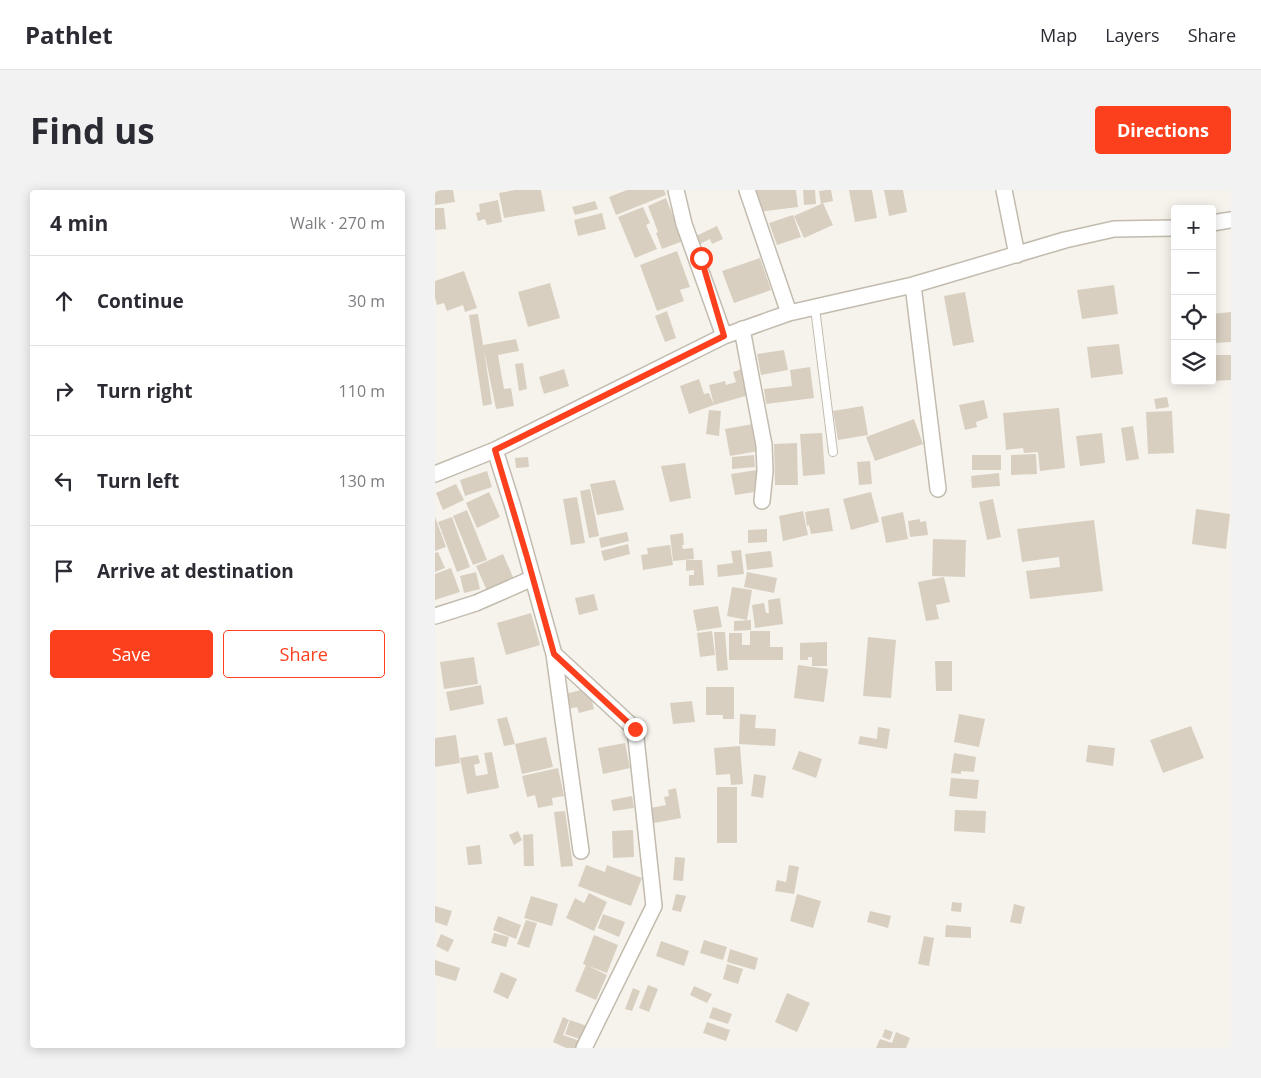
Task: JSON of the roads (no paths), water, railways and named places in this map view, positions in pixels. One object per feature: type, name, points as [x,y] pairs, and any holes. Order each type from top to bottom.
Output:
[{"type":"street","points":[[676,190],[684,224],[724,336]]},
{"type":"street","points":[[680,190],[724,336]]},
{"type":"street","points":[[747,190],[789,313]]},
{"type":"street","points":[[1004,190],[1017,255]]},
{"type":"street","points":[[1216,222],[1231,220]]},
{"type":"street","points":[[435,474],[495,450],[724,336],[789,313],[913,285],[1065,240],[1114,229],[1171,228]]},
{"type":"street","points":[[913,285],[939,489]]},
{"type":"street","points":[[742,329],[763,446],[765,470],[762,501]]},
{"type":"street","points":[[495,450],[554,654],[581,851]]},
{"type":"street","points":[[435,616],[476,603],[533,578]]},
{"type":"street","points":[[554,654],[635,729],[654,906],[584,1048]]},
{"type":"lane","points":[[815,308],[833,452]]}]
